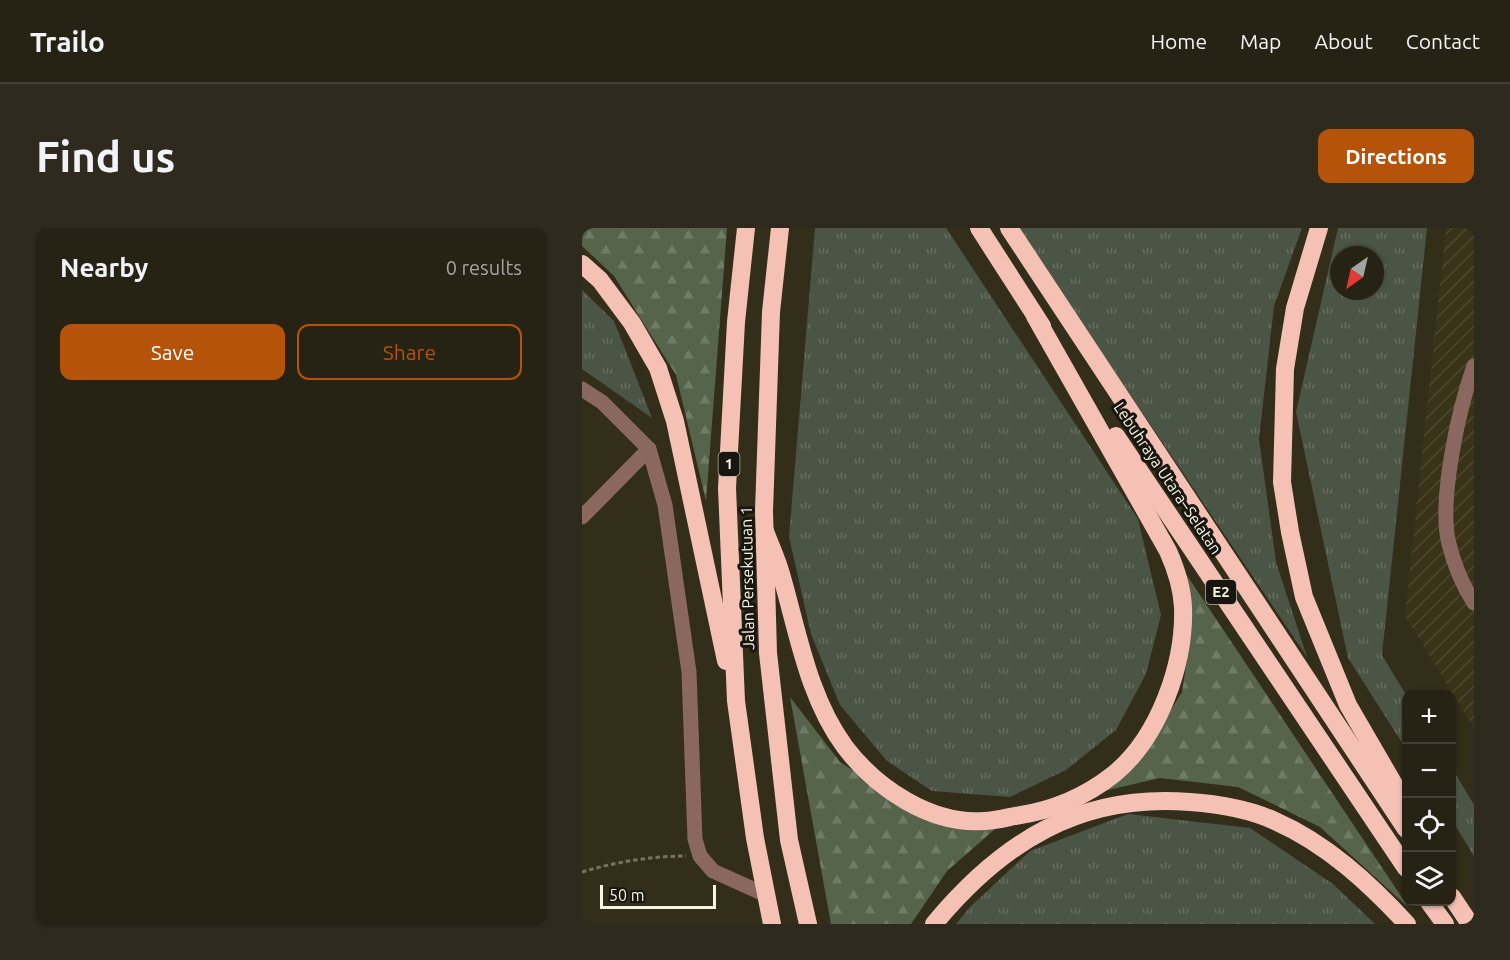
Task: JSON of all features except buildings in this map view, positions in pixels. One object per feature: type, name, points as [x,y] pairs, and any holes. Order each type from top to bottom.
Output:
[{"type":"highway","name":"Jalan Persekutuan 1","points":[[746,228],[736,322],[727,488],[736,701],[755,838],[772,924]]},
{"type":"highway","name":"Jalan Persekutuan 1","points":[[780,228],[771,312],[765,531],[769,665],[789,840],[808,924]]},
{"type":"highway","name":"Lebuhraya Utara–Selatan","points":[[979,228],[1035,316],[1402,861]]},
{"type":"highway","name":"Lebuhraya Utara–Selatan","points":[[1009,228],[1402,821]]},
{"type":"highway","points":[[1319,228],[1295,308],[1285,369],[1282,482],[1304,597],[1348,705],[1403,798]]},
{"type":"highway","points":[[582,264],[600,280],[632,323],[658,368],[675,421],[721,641],[736,701]]},
{"type":"highway","points":[[765,531],[780,572],[817,698],[845,747],[880,784],[926,810],[953,818],[982,822],[1035,813],[1062,804],[1092,789],[1116,772],[1151,729],[1171,686],[1180,658],[1183,608],[1179,577],[1168,551],[1035,316]]},
{"type":"highway","points":[[934,924],[966,888],[1009,850],[1036,833],[1068,818],[1109,806],[1163,800],[1218,804],[1274,820],[1320,846],[1368,882],[1407,924]]},
{"type":"highway","points":[[1456,903],[1470,924]]},
{"type":"highway","points":[[1432,906],[1445,924]]},
{"type":"street","points":[[1474,366],[1460,414],[1447,494],[1446,516],[1448,542],[1467,592],[1474,603]]},
{"type":"street","points":[[582,389],[602,402],[649,449],[665,505],[689,672],[695,839],[700,856],[713,871],[766,895]]},
{"type":"street","points":[[582,517],[649,449]]},
{"type":"path","points":[[582,872],[665,856],[700,856]]},
{"type":"shaded area","points":[[1446,228],[1474,228],[1474,728],[1456,699],[1456,690],[1451,690],[1405,616]]},
{"type":"green space","points":[[582,228],[727,228],[706,501],[676,375],[614,276],[582,246]]},
{"type":"green space","points":[[815,228],[946,228],[1138,519],[1161,615],[1146,674],[1116,730],[1066,770],[1010,797],[932,791],[887,761],[840,705],[811,634],[789,537]]},
{"type":"green space","points":[[1018,228],[1302,228],[1274,306],[1259,439],[1276,562],[1307,657]]},
{"type":"green space","points":[[1338,228],[1427,228],[1382,655],[1403,690],[1402,743],[1348,658],[1296,412],[1330,263],[1330,300],[1384,300],[1384,246],[1334,246]]},
{"type":"green space","points":[[582,290],[614,321],[652,418],[582,369]]},
{"type":"green space","points":[[1184,571],[1402,898],[1402,902],[1320,827],[1238,787],[1160,778],[1091,794],[1154,737],[1182,692],[1190,641]]},
{"type":"green space","points":[[790,697],[840,762],[934,822],[1002,823],[947,871],[911,924],[831,924]]},
{"type":"green space","points":[[1456,775],[1474,805],[1474,856],[1456,827]]},
{"type":"green space","points":[[1128,814],[1250,828],[1333,884],[1375,924],[956,924],[970,907],[1030,851]]}]
